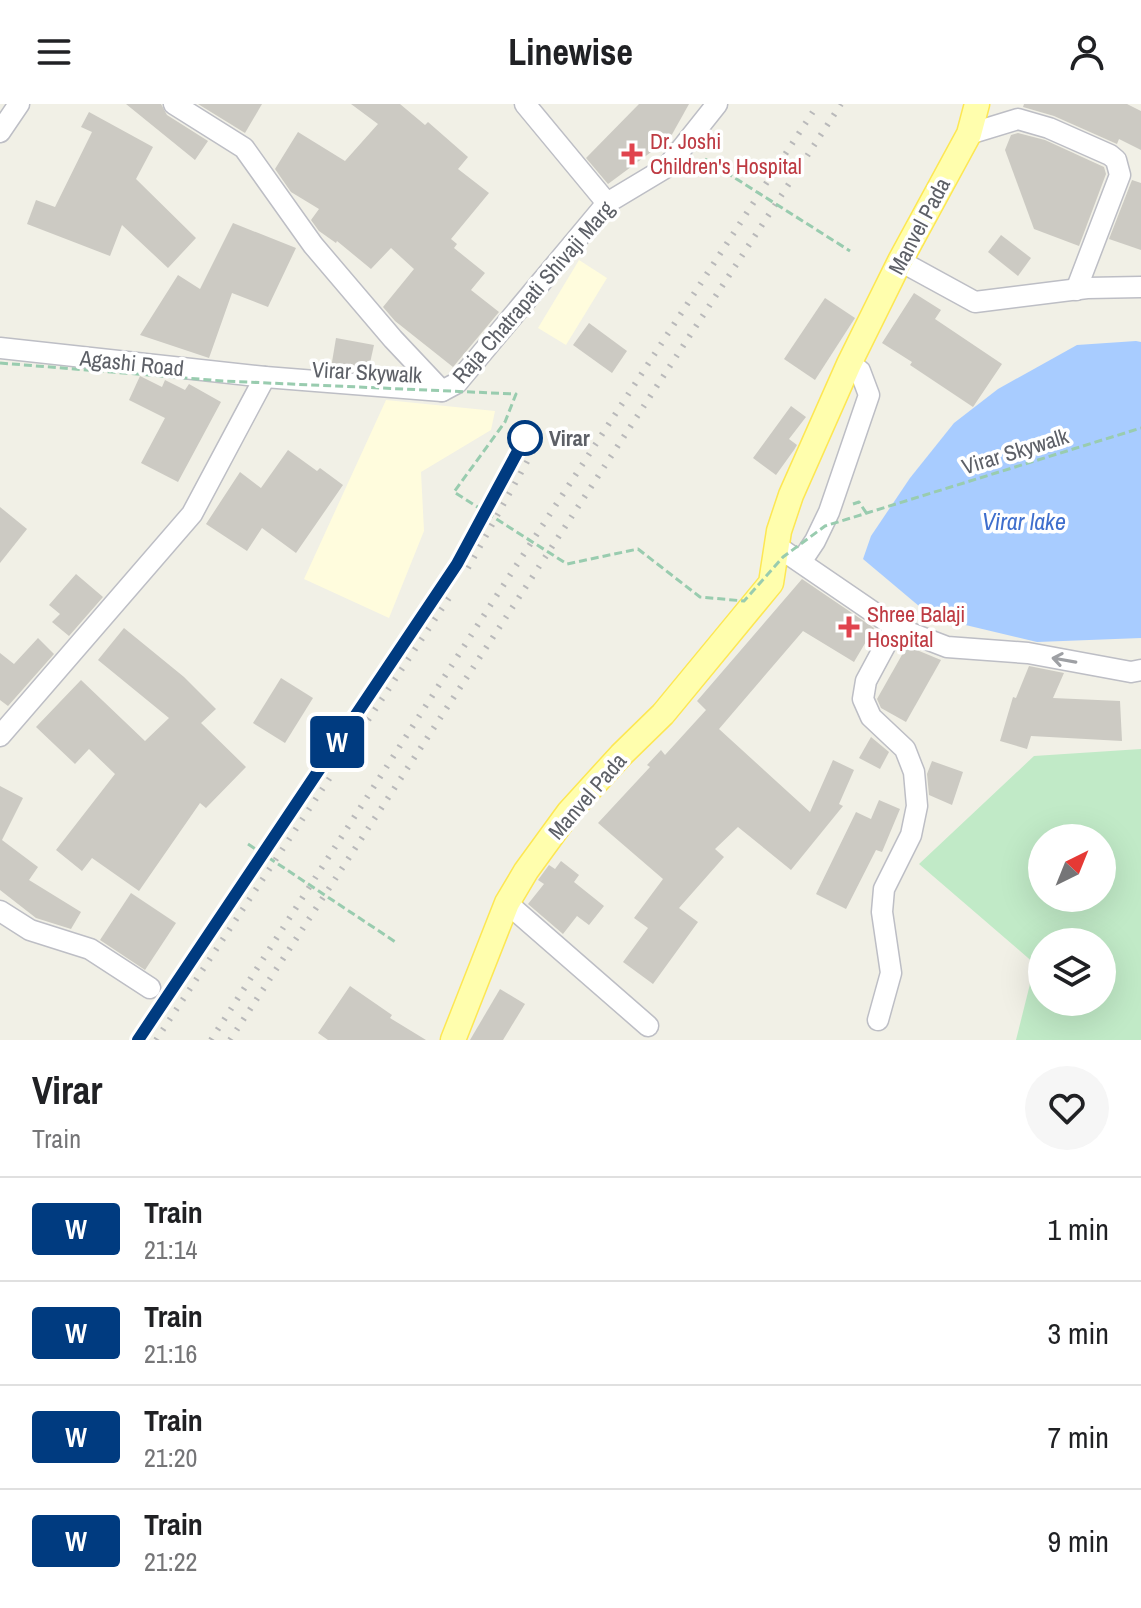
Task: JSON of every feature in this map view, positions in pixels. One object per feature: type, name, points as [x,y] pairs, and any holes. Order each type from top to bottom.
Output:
[{"type":"main road","name":"Manvel Pada","points":[[453,1040],[507,903],[526,871],[569,812],[663,714],[771,583],[779,531],[791,495],[849,364],[900,261],[969,134],[977,104]]},
{"type":"street","points":[[0,132],[19,104]]},
{"type":"street","points":[[174,104],[244,148],[313,245],[442,391]]},
{"type":"street","points":[[525,104],[607,203]]},
{"type":"street","name":"Raja Chatrapati Shivaji Marg","points":[[265,377],[442,391],[457,383],[607,203],[667,167],[717,104]]},
{"type":"street","points":[[969,134],[1018,119],[1049,128],[1116,160],[1120,175],[1076,290]]},
{"type":"street","points":[[900,261],[975,302],[1076,290],[1141,287]]},
{"type":"street","name":"Agashi Road","points":[[0,348],[265,377]]},
{"type":"street","points":[[801,562],[829,512],[869,395],[860,371],[849,364]]},
{"type":"street","points":[[0,736],[192,514],[265,377]]},
{"type":"street","points":[[778,547],[895,627],[947,647],[1028,653],[1131,672],[1141,670]]},
{"type":"street","points":[[878,1020],[891,973],[882,912],[884,889],[911,835],[917,806],[914,772],[905,749],[871,717],[863,699],[866,681],[895,627]]},
{"type":"street","points":[[507,903],[648,1026]]},
{"type":"street","points":[[2,917],[30,930],[90,949],[150,988]]},
{"type":"path","points":[[705,159],[850,251]]},
{"type":"path","name":"Virar Skywalk","points":[[0,363],[223,381],[516,394],[505,422],[454,492],[567,564],[638,549],[700,597],[744,601],[783,557],[825,526],[1141,428]]},
{"type":"path","points":[[248,844],[397,943]]},
{"type":"shaded area","points":[[579,260],[607,278],[566,345],[538,328]]},
{"type":"shaded area","points":[[386,400],[495,411],[491,430],[421,472],[424,531],[389,618],[304,579]]},
{"type":"green space","points":[[1141,749],[1141,1040],[1016,1040],[1028,992],[1028,1016],[1116,1016],[1116,928],[1028,928],[1028,958],[919,864],[1034,756]]},
{"type":"water","name":"Virar lake","points":[[1141,342],[1141,638],[1037,642],[932,617],[863,559],[871,536],[910,478],[954,423],[998,389],[1077,345]]},
{"type":"building","points":[[126,104],[161,104],[167,115],[208,141],[195,160]]},
{"type":"building","points":[[198,104],[262,104],[245,133]]},
{"type":"building","points":[[351,104],[400,104],[425,125],[428,122],[468,157],[458,169],[489,193],[451,239],[457,244],[454,248],[485,273],[471,290],[499,312],[453,367],[395,321],[383,307],[414,269],[391,248],[371,269],[337,241],[319,231],[311,220],[319,209],[291,192],[275,169],[298,132],[345,161],[378,124]]},
{"type":"building","points":[[639,104],[689,104],[670,138],[608,184],[586,158]]},
{"type":"building","points":[[1024,104],[1127,104],[1141,111],[1141,150],[1119,139],[1117,144],[1054,116],[1023,107]]},
{"type":"building","points":[[89,112],[153,147],[136,179],[196,238],[168,268],[122,225],[110,256],[27,224],[36,200],[55,207],[92,132],[81,127]]},
{"type":"building","points":[[1018,133],[1045,140],[1104,167],[1106,174],[1079,246],[1034,229],[1005,150],[1011,135]]},
{"type":"building","points":[[1132,180],[1141,183],[1141,250],[1109,239]]},
{"type":"building","points":[[233,223],[296,248],[268,307],[232,293],[209,358],[140,335],[178,275],[200,289]]},
{"type":"building","points":[[1001,235],[1031,258],[1018,276],[988,252]]},
{"type":"building","points":[[914,293],[941,310],[935,319],[1002,364],[973,407],[882,343]]},
{"type":"building","points":[[825,298],[855,318],[815,380],[784,359]]},
{"type":"building","points":[[589,323],[627,351],[612,373],[573,345]]},
{"type":"building","points":[[336,338],[374,345],[368,372],[331,368]]},
{"type":"building","points":[[140,376],[162,387],[165,380],[185,390],[189,384],[221,402],[178,482],[141,463],[165,418],[129,400]]},
{"type":"building","points":[[791,406],[806,417],[789,439],[797,445],[776,475],[753,458]]},
{"type":"building","points":[[288,450],[343,485],[296,553],[262,528],[247,551],[206,524],[240,472],[261,488]]},
{"type":"building","points":[[0,507],[27,529],[0,563]]},
{"type":"building","points":[[76,574],[103,597],[69,636],[52,622],[60,614],[49,605]]},
{"type":"building","points":[[802,579],[874,628],[854,662],[803,631],[719,729],[810,812],[833,760],[854,770],[839,804],[843,806],[791,870],[738,827],[715,849],[724,857],[679,908],[698,922],[653,984],[623,962],[648,928],[634,918],[663,879],[598,823],[650,767],[647,765],[661,750],[665,755],[706,710],[697,701]]},
{"type":"building","points":[[124,628],[184,677],[216,709],[201,723],[246,767],[206,808],[200,803],[139,891],[92,858],[82,871],[56,850],[115,774],[89,749],[75,764],[36,727],[81,680],[145,741],[169,718],[98,660]]},
{"type":"building","points":[[38,638],[54,654],[8,706],[0,700],[0,653],[14,664]]},
{"type":"building","points":[[907,646],[941,660],[906,722],[881,708],[877,699]]},
{"type":"building","points":[[1029,666],[1064,673],[1053,698],[1120,701],[1122,741],[1031,736],[1027,749],[1000,741],[1013,697],[1016,698]]},
{"type":"building","points":[[281,678],[313,698],[285,743],[253,723]]},
{"type":"building","points":[[871,737],[889,752],[880,769],[859,758]]},
{"type":"building","points":[[932,761],[963,772],[952,805],[929,795],[927,774]]},
{"type":"building","points":[[0,786],[23,798],[2,840],[38,867],[29,880],[81,912],[71,929],[36,918],[0,890]]},
{"type":"building","points":[[879,800],[900,809],[882,852],[876,850],[846,909],[816,894],[856,812],[871,819]]},
{"type":"building","points":[[561,861],[579,875],[574,882],[604,906],[589,925],[577,916],[563,934],[528,904],[544,884],[538,880],[549,865],[555,869]]},
{"type":"building","points":[[131,893],[176,923],[145,970],[100,940]]},
{"type":"building","points":[[350,986],[392,1015],[390,1018],[426,1040],[328,1040],[318,1033]]},
{"type":"building","points":[[500,989],[525,1004],[503,1040],[470,1040]]},
{"type":"railway","points":[[211,1040],[818,104]]},
{"type":"railway","points":[[230,1040],[841,104]]},
{"type":"railway","points":[[139,1040],[457,564],[525,438]]},
{"type":"railway","points":[[468,568],[538,442]]},
{"type":"railway","points":[[156,1040],[451,595]]},
{"type":"train","name":"W","points":[[138,1040],[457,564],[525,438]]},
{"type":"place","name":"Dr. Joshi Children's Hospital","points":[[632,154]]},
{"type":"place","name":"Virar","points":[[525,438]]},
{"type":"place","name":"Shree Balaji Hospital","points":[[849,627]]}]
